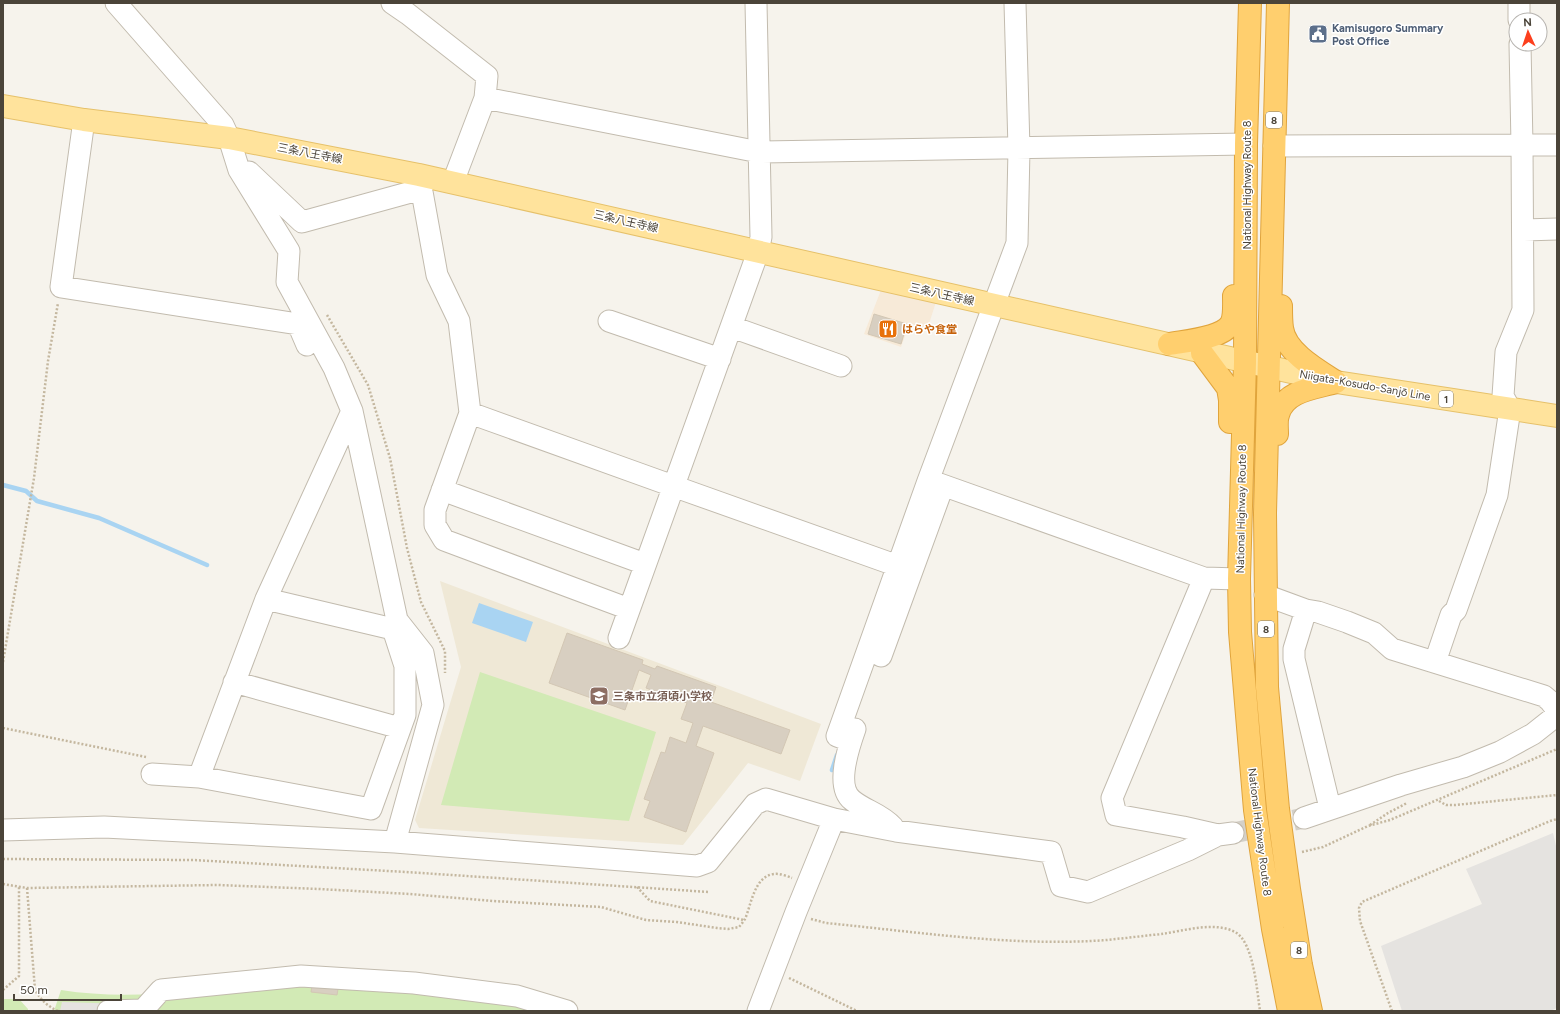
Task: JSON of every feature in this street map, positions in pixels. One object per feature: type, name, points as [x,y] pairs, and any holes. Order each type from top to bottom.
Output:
[{"type":"highway","name":"National Highway Route 8","points":[[1250,3],[1246,144],[1247,206],[1245,362],[1239,579],[1240,632],[1255,810],[1268,899],[1289,1011]]},
{"type":"highway","name":"National Highway Route 8","points":[[1278,3],[1265,513],[1265,596],[1268,695],[1278,809],[1301,965],[1311,1011]]},
{"type":"highway","points":[[1169,344],[1207,337],[1218,333],[1231,324],[1234,314],[1234,250],[1247,206]]},
{"type":"highway","points":[[1271,238],[1280,262],[1282,330],[1291,348],[1301,359],[1336,382]]},
{"type":"highway","points":[[1202,353],[1215,370],[1221,381],[1228,388],[1230,400],[1230,463],[1242,480]]},
{"type":"highway","points":[[1265,513],[1276,494],[1277,416],[1280,410],[1287,400],[1294,395],[1307,389],[1336,382]]},
{"type":"main road","name":"三条八王寺線","points":[[3,106],[84,120],[229,138],[421,182],[453,182],[1245,362]]},
{"type":"main road","name":"Niigata-Kosudo-Sanjō Line","points":[[1245,362],[1336,382],[1557,416]]},
{"type":"street","points":[[116,3],[223,125],[229,138],[239,170],[289,251],[287,282],[334,368],[352,411],[395,624],[405,666],[405,715],[371,809],[198,777],[152,774]]},
{"type":"street","points":[[619,638],[758,252],[761,237],[756,3]]},
{"type":"street","points":[[896,830],[885,819],[851,800],[846,793],[844,775],[846,755],[994,306],[1017,244],[1019,149],[1015,3]]},
{"type":"street","points":[[406,7],[487,76],[485,98],[453,182]]},
{"type":"street","points":[[1435,662],[1451,615],[1456,610],[1497,495],[1510,409],[1503,396],[1506,352],[1523,310],[1520,52]]},
{"type":"street","points":[[485,98],[759,152],[1019,149],[1246,144]]},
{"type":"street","points":[[84,120],[61,287],[298,324],[317,366],[334,368]]},
{"type":"street","points":[[1274,146],[1557,145]]},
{"type":"street","points":[[239,170],[248,171],[302,222],[421,182],[437,275],[458,321],[470,412],[435,510],[435,524],[444,540],[629,609]]},
{"type":"street","points":[[1523,230],[1557,229]]},
{"type":"street","points":[[609,321],[720,359]]},
{"type":"street","points":[[732,327],[841,366]]},
{"type":"street","points":[[198,777],[266,599],[352,411]]},
{"type":"street","points":[[470,412],[898,566]]},
{"type":"street","points":[[850,741],[837,736],[898,566],[936,483]]},
{"type":"street","points":[[936,483],[1204,578],[1239,579]]},
{"type":"street","points":[[442,490],[645,564]]},
{"type":"street","points":[[3,830],[104,827],[395,842],[697,866],[708,862],[755,804],[766,799],[834,820],[1051,852],[1061,886],[1088,892],[1225,834],[1116,815],[1112,798],[1204,578]]},
{"type":"street","points":[[1265,596],[1306,610],[1318,612],[1374,633],[1392,649],[1544,696],[1557,710]]},
{"type":"street","points":[[266,599],[395,624],[423,653],[433,705],[395,842]]},
{"type":"street","points":[[1306,610],[1294,649],[1294,659],[1330,808]]},
{"type":"street","points":[[234,682],[400,728]]},
{"type":"street","points":[[1304,818],[1401,785],[1463,767],[1500,752],[1533,734],[1557,715]]},
{"type":"street","points":[[758,1011],[796,912],[834,820]]},
{"type":"street","points":[[108,1011],[143,1010],[162,990],[301,976],[414,983],[509,995],[567,1011]]},
{"type":"path","points":[[3,662],[34,478],[48,361],[61,287]]},
{"type":"path","points":[[3,728],[148,758],[148,770],[152,774]]},
{"type":"path","points":[[1297,852],[1306,852],[1323,847],[1368,826],[1390,820],[1557,749]]},
{"type":"path","points":[[1438,800],[1446,805],[1455,805],[1557,795]]},
{"type":"path","points":[[1392,1011],[1360,921],[1359,908],[1362,902],[1557,819]]},
{"type":"path","points":[[3,859],[193,860],[406,872],[709,892]]},
{"type":"path","points":[[3,884],[27,888],[218,885],[410,894],[493,901],[601,906],[646,920],[677,922],[728,929],[739,927],[744,920],[752,895],[761,882],[769,875],[774,873],[809,881]]},
{"type":"path","points":[[3,990],[19,976],[19,887]]},
{"type":"path","points":[[637,887],[650,901],[744,920]]},
{"type":"path","points":[[27,888],[35,990],[48,1006],[58,1011]]},
{"type":"path","points":[[796,912],[826,923],[1004,940],[1057,942],[1106,940],[1201,928],[1227,928],[1237,933],[1244,941],[1249,953],[1260,1011]]},
{"type":"path","points":[[774,970],[857,1011]]},
{"type":"shaded area","points":[[881,290],[936,302],[927,330],[909,325],[901,347],[864,334]]},
{"type":"shaded area","name":"三条市立須頃小学校","points":[[440,581],[821,724],[800,781],[748,763],[683,845],[419,828],[415,820],[461,667]]},
{"type":"shaded area","points":[[1553,833],[1557,850],[1557,1008],[1550,1011],[1402,1011],[1381,946],[1482,904],[1466,869]]},
{"type":"shaded area","points":[[62,1002],[157,1005],[157,1011],[60,1011]]},
{"type":"green space","points":[[480,672],[656,732],[629,821],[441,805]]},
{"type":"green space","points":[[267,984],[376,986],[548,1011],[54,1011],[61,990],[112,995],[138,995]]},
{"type":"green space","points":[[3,999],[19,999],[28,1011],[3,1011]]},
{"type":"water","points":[[479,603],[533,622],[526,642],[472,623]]},
{"type":"building","name":"はらや食堂","points":[[874,314],[907,324],[901,344],[868,334]]},
{"type":"building","points":[[567,633],[643,660],[642,664],[655,669],[657,666],[716,687],[711,702],[790,730],[781,754],[703,726],[696,746],[714,753],[686,832],[644,817],[650,801],[644,799],[661,752],[665,753],[670,737],[686,743],[693,723],[681,719],[687,703],[646,688],[651,675],[639,670],[625,710],[549,683]]},
{"type":"building","points":[[312,986],[338,989],[337,995],[311,992]]},
{"type":"waterway","points":[[3,485],[26,491],[37,501],[99,518],[207,565]]},
{"type":"waterway","points":[[832,770],[837,755]]},
{"type":"tunnel","points":[[1233,833],[1304,818]]},
{"type":"place","name":"Kamisugoro Summary Post Office","points":[[1318,34]]},
{"type":"place","name":"はらや食堂","points":[[888,329]]},
{"type":"place","name":"三条市立須頃小学校","points":[[599,696]]}]
